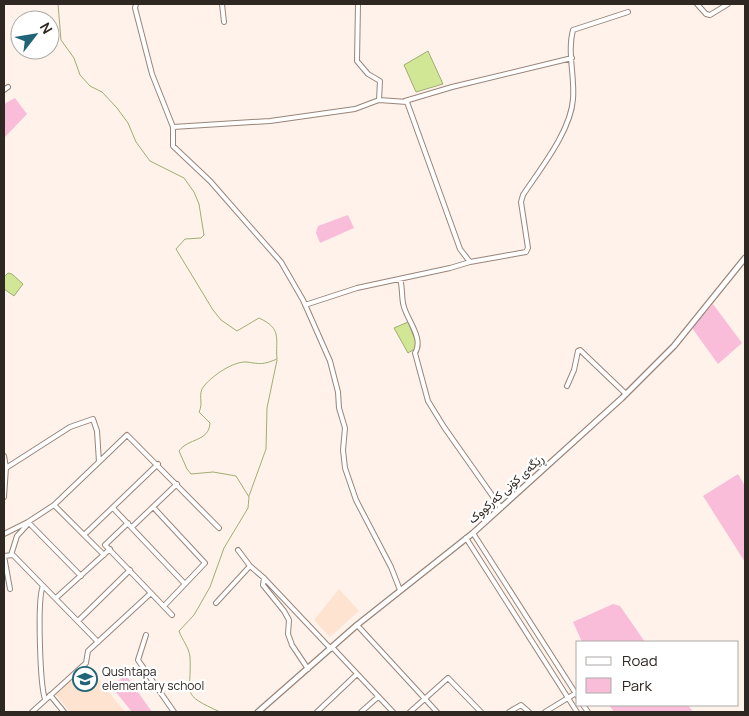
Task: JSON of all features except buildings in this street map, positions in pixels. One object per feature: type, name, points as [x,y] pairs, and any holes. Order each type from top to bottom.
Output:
[{"type":"street","points":[[136,4],[135,8],[152,74],[173,127],[173,146],[210,180],[281,262],[305,305],[330,362],[338,392],[338,408],[345,428],[343,450],[345,468],[356,500],[392,567],[400,590]]},
{"type":"street","points":[[222,4],[224,22]]},
{"type":"street","points":[[358,4],[357,61],[368,74],[380,81],[379,100]]},
{"type":"street","points":[[697,4],[706,14],[710,15],[728,4]]},
{"type":"street","points":[[305,305],[358,288],[470,262],[526,252],[528,248],[521,202],[523,195],[570,118],[574,101],[570,40],[573,30],[628,12]]},
{"type":"street","points":[[403,102],[452,87],[572,58]]},
{"type":"street","points":[[173,127],[270,121],[354,109],[379,100],[408,102],[460,249],[470,262]]},
{"type":"street","name":"ڕێگەی کۆنی کەرکووک","points":[[258,712],[357,625],[501,508],[626,394],[674,346],[745,258]]},
{"type":"street","points":[[400,279],[403,289],[403,306],[417,339],[418,348],[415,353],[428,401],[501,508]]},
{"type":"street","points":[[567,386],[574,370],[578,351],[580,350],[626,394]]},
{"type":"street","points":[[6,468],[70,427],[93,418],[97,431],[99,462]]},
{"type":"street","points":[[4,534],[29,522],[54,505],[127,435],[178,484],[219,528]]},
{"type":"street","points":[[4,456],[6,468],[4,497]]},
{"type":"street","points":[[84,535],[158,464]]},
{"type":"street","points":[[132,527],[178,484]]},
{"type":"street","points":[[54,505],[104,555]]},
{"type":"street","points":[[153,507],[204,561],[205,566],[164,606]]},
{"type":"street","points":[[113,508],[185,584]]},
{"type":"street","points":[[11,555],[17,536],[29,522]]},
{"type":"street","points":[[29,522],[81,576]]},
{"type":"street","points":[[128,523],[105,545],[172,615]]},
{"type":"street","points":[[473,532],[576,693]]},
{"type":"street","points":[[466,538],[577,712]]},
{"type":"street","points":[[56,598],[110,549]]},
{"type":"street","points":[[238,550],[250,566],[264,578],[393,712]]},
{"type":"street","points":[[10,589],[4,556],[11,555]]},
{"type":"street","points":[[11,555],[98,642]]},
{"type":"street","points":[[216,603],[250,566]]},
{"type":"street","points":[[78,621],[130,570]]},
{"type":"street","points":[[264,578],[263,586],[284,610],[289,620],[288,634],[292,645],[308,669]]},
{"type":"street","points":[[43,586],[40,592],[40,655],[42,690],[46,700]]},
{"type":"street","points":[[32,712],[86,663],[88,651],[151,593]]},
{"type":"street","points":[[357,625],[437,712]]},
{"type":"street","points":[[146,635],[138,660],[174,712]]},
{"type":"street","points":[[317,712],[357,674]]},
{"type":"street","points":[[410,712],[448,678],[481,712]]},
{"type":"street","points":[[545,712],[576,695]]},
{"type":"street","points":[[50,696],[64,712]]},
{"type":"street","points":[[361,712],[378,697]]},
{"type":"street","points":[[509,712],[521,705],[529,712]]},
{"type":"shaded area","points":[[428,51],[443,84],[416,92],[404,65]]},
{"type":"shaded area","points":[[8,273],[12,274],[23,284],[14,296],[4,289],[4,277]]},
{"type":"shaded area","points":[[408,322],[418,347],[408,353],[394,328]]},
{"type":"shaded area","points":[[339,589],[359,611],[330,637],[314,620]]},
{"type":"shaded area","name":"Qushtapa elementary school","points":[[87,665],[125,712],[70,712],[55,694]]},
{"type":"green space","points":[[15,98],[27,114],[4,138],[4,104]]},
{"type":"green space","points":[[348,215],[354,228],[320,243],[316,233],[318,226]]},
{"type":"green space","points":[[713,304],[742,343],[718,364],[692,328]]},
{"type":"green space","points":[[738,474],[745,486],[745,562],[703,496]]},
{"type":"green space","points":[[613,604],[620,606],[644,641],[582,641],[573,622]]},
{"type":"green space","points":[[126,675],[152,712],[132,712],[111,686]]},
{"type":"green space","points":[[610,706],[689,706],[693,712],[614,712]]},
{"type":"waterway","points":[[58,4],[61,40],[74,58],[80,75],[90,86],[102,92],[117,108],[128,123],[136,142],[150,161],[184,178],[194,192],[199,204],[204,235],[201,238],[185,239],[176,249],[213,310],[221,320],[237,331],[259,318],[272,326],[276,335],[277,359],[262,364],[241,362],[217,374],[204,386],[201,392],[199,412],[210,423],[209,429],[202,437],[179,451],[191,474],[213,472],[236,476],[249,497],[248,508],[224,548],[210,587],[194,615],[179,631],[190,657],[190,692],[198,701],[220,712]]},
{"type":"waterway","points":[[249,496],[266,449],[267,408],[277,360]]},
{"type":"place","name":"Qushtapa elementary school","points":[[85,679]]}]
